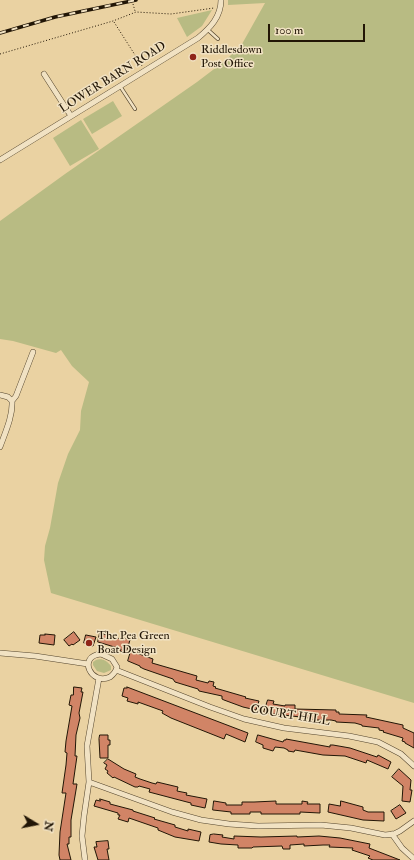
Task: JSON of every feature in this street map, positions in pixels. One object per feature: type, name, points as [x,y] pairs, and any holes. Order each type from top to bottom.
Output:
[{"type":"street","name":"LOWER BARN ROAD","points":[[0,160],[198,38],[216,20],[221,0]]},
{"type":"street","points":[[44,74],[71,116]]},
{"type":"street","points":[[0,447],[8,425],[12,401],[16,396],[33,352]]},
{"type":"street","points":[[0,395],[8,397],[12,401]]},
{"type":"street","points":[[0,653],[45,657],[88,664]]},
{"type":"street","points":[[103,654],[114,661],[116,670],[110,676],[99,678],[90,672],[88,664],[89,660],[93,656],[103,654]]},
{"type":"street","name":"COURT HILL","points":[[116,670],[244,719],[284,728],[339,734],[373,741],[398,752],[414,766]]},
{"type":"street","points":[[85,860],[82,828],[89,782],[87,741],[99,678]]},
{"type":"street","points":[[89,782],[172,812],[211,822],[244,826],[321,825],[351,828],[381,835],[392,834],[403,830],[414,821]]},
{"type":"street","points":[[392,834],[402,848],[414,859]]},
{"type":"lane","points":[[208,29],[218,39]]},
{"type":"lane","points":[[120,86],[135,109]]},
{"type":"path","points":[[133,4],[136,12]]},
{"type":"path","points":[[0,54],[113,21],[136,12],[171,14],[220,7]]},
{"type":"path","points":[[113,21],[144,71]]},
{"type":"green space","points":[[228,0],[414,0],[414,703],[51,593],[44,560],[45,546],[50,528],[58,483],[68,454],[80,430],[81,411],[89,382],[72,366],[61,350],[56,353],[13,341],[0,339],[0,221],[226,60],[242,44],[265,3],[228,5]]},
{"type":"green space","points":[[212,10],[202,26],[187,37],[177,18]]},
{"type":"green space","points":[[113,101],[122,116],[92,134],[83,119]]},
{"type":"green space","points":[[81,120],[99,149],[70,166],[53,138]]},
{"type":"green space","points":[[100,659],[106,661],[111,666],[111,670],[104,673],[97,671],[93,665],[93,662]]},
{"type":"building","points":[[74,632],[80,640],[69,646],[64,640]]},
{"type":"building","points":[[100,633],[124,640],[124,638],[130,640],[126,653],[120,651],[121,649],[98,642]]},
{"type":"building","points":[[40,635],[55,635],[54,645],[39,643]]},
{"type":"building","points":[[86,635],[96,637],[93,646],[84,643]]},
{"type":"building","points":[[131,651],[153,659],[152,663],[197,676],[196,680],[208,683],[209,681],[214,682],[213,686],[216,687],[215,688],[259,701],[256,710],[224,700],[222,699],[222,696],[199,691],[198,689],[175,682],[173,679],[144,669],[128,661]]},
{"type":"building","points":[[74,687],[82,688],[81,692],[83,692],[79,713],[80,718],[76,735],[75,756],[77,756],[73,784],[77,784],[71,820],[71,837],[69,837],[69,844],[67,844],[71,860],[60,860],[60,832],[66,793],[62,793],[67,753],[65,752],[72,706],[69,705]]},
{"type":"building","points":[[127,687],[248,733],[245,742],[226,734],[224,739],[171,718],[162,713],[163,711],[138,702],[138,704],[127,701],[128,698],[122,696],[124,688]]},
{"type":"building","points":[[268,700],[274,701],[273,704],[285,706],[295,705],[295,709],[336,710],[339,714],[367,715],[366,717],[403,725],[403,728],[414,733],[414,748],[402,741],[403,738],[383,732],[384,731],[379,730],[379,728],[362,726],[355,723],[336,722],[331,720],[309,720],[309,718],[266,713],[264,712]]},
{"type":"building","points":[[100,735],[108,735],[108,740],[110,740],[110,745],[108,745],[108,758],[100,758]]},
{"type":"building","points":[[258,735],[283,742],[286,739],[330,747],[330,745],[333,745],[350,748],[377,757],[378,755],[391,762],[388,769],[367,760],[366,763],[345,756],[323,755],[295,750],[294,752],[288,751],[284,748],[275,747],[273,751],[263,748],[263,745],[256,742]]},
{"type":"building","points":[[108,759],[124,769],[136,774],[135,777],[156,784],[157,782],[178,787],[177,791],[187,793],[186,795],[207,799],[205,808],[149,792],[150,789],[139,786],[135,787],[114,777],[113,778],[105,769],[107,765],[104,763]]},
{"type":"building","points":[[399,769],[411,780],[410,790],[412,790],[410,802],[402,801],[403,786],[392,777]]},
{"type":"building","points":[[100,799],[110,802],[110,804],[133,810],[155,818],[154,819],[175,825],[175,827],[188,831],[188,829],[201,832],[199,841],[175,837],[158,830],[158,828],[129,818],[128,822],[118,819],[120,815],[118,815],[118,813],[94,806],[96,800],[100,801]]},
{"type":"building","points":[[214,801],[226,803],[226,805],[242,805],[242,802],[276,801],[276,804],[302,804],[302,801],[308,802],[307,804],[320,804],[320,813],[300,812],[300,814],[261,814],[261,812],[250,812],[250,814],[231,814],[231,812],[213,810]]},
{"type":"building","points":[[341,801],[363,807],[363,810],[368,812],[384,812],[384,821],[363,820],[328,812],[329,804],[340,806]]},
{"type":"building","points":[[400,805],[406,813],[396,819],[391,811]]},
{"type":"building","points":[[210,835],[223,835],[222,837],[234,839],[234,836],[319,836],[340,838],[370,844],[369,848],[400,860],[373,860],[368,858],[370,856],[352,850],[353,848],[329,847],[330,845],[290,845],[290,849],[283,849],[282,846],[238,848],[238,845],[209,842]]},
{"type":"building","points":[[108,841],[109,849],[107,849],[109,860],[98,860],[94,847],[97,847],[96,842]]},
{"type":"railway","points":[[0,33],[55,17],[136,0]]},
{"type":"place","name":"Riddlesdown Post Office","points":[[193,57]]},
{"type":"place","name":"The Pea Green Boat Design","points":[[89,643]]}]
